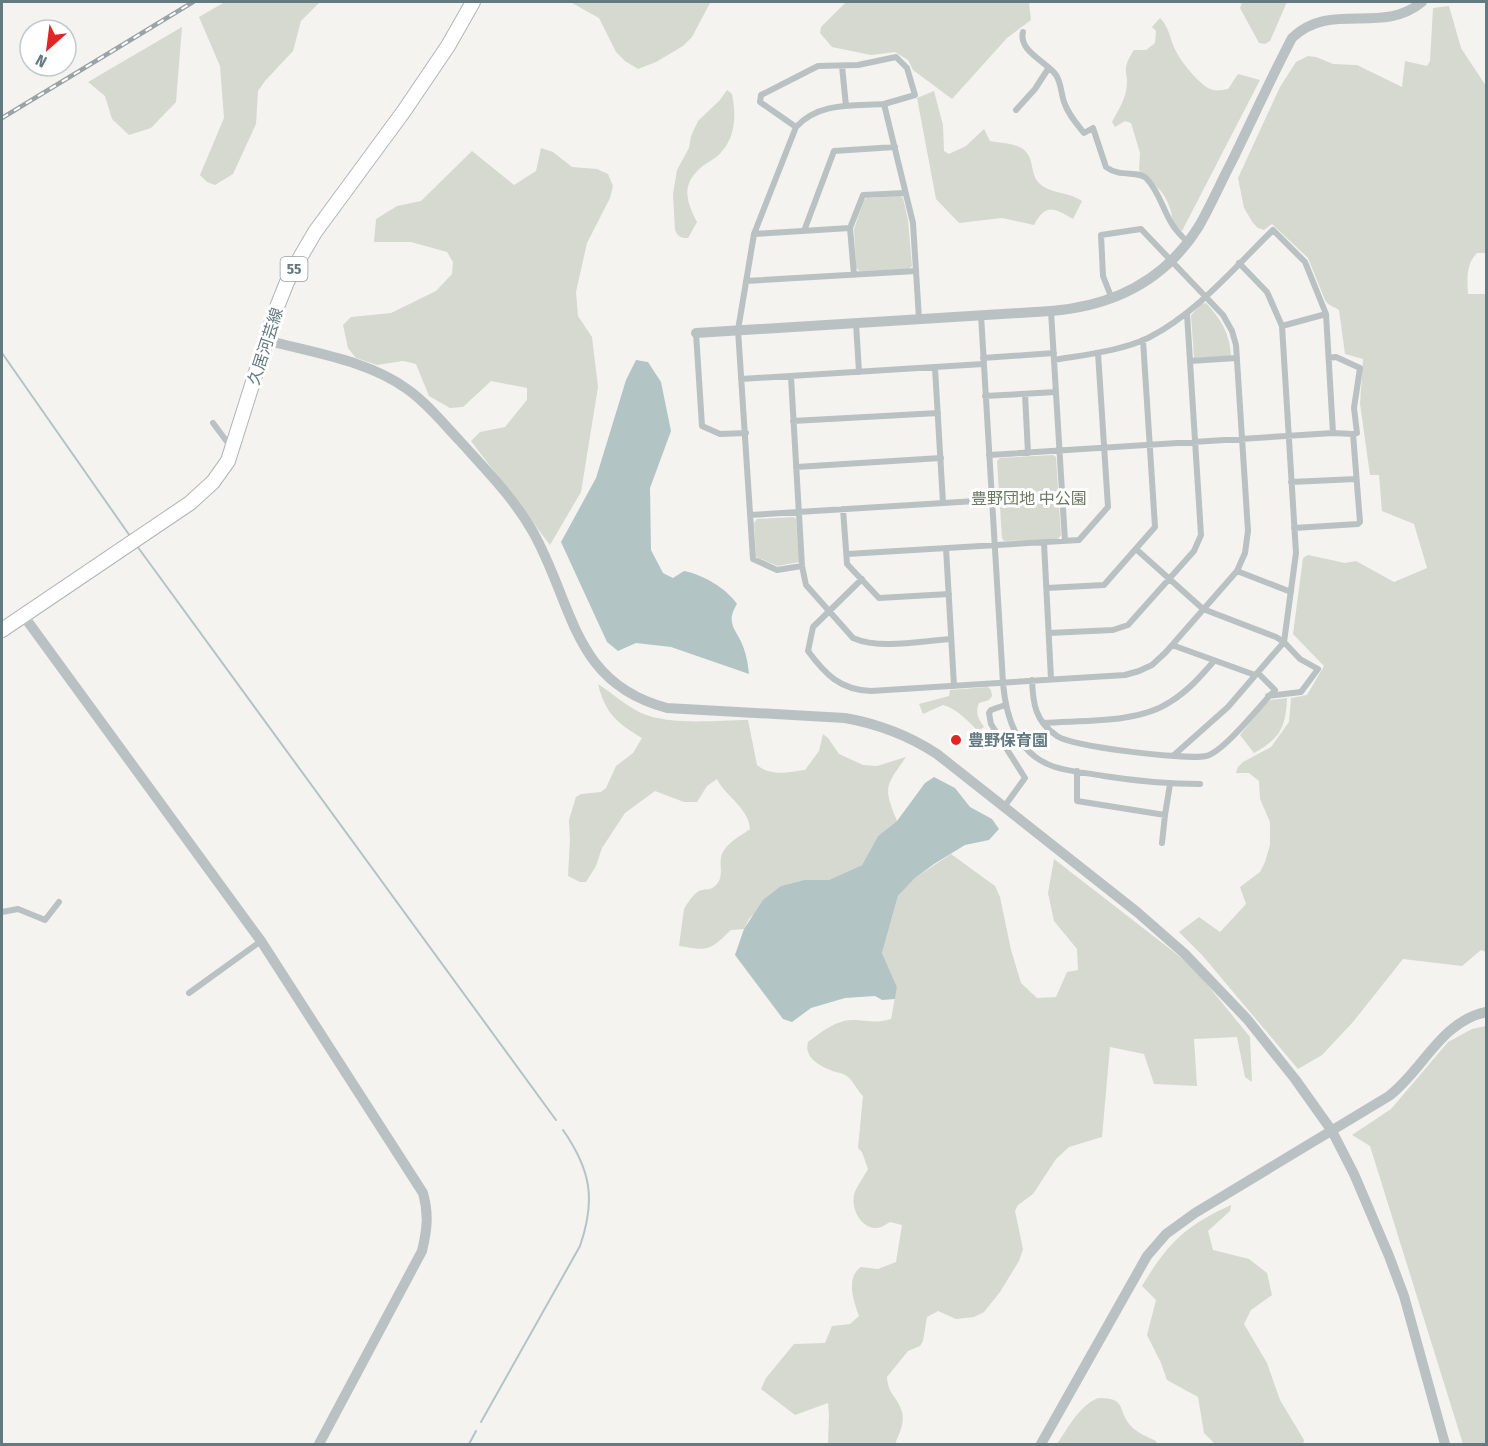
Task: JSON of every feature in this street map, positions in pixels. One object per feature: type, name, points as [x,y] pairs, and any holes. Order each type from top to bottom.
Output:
[{"type":"main road","name":"久居河芸線","points":[[2,630],[190,504],[206,489],[228,460],[287,282],[315,232],[404,111],[448,46],[473,2]]},
{"type":"street","points":[[746,433],[720,434],[702,426],[696,333],[1077,309],[1112,299],[1141,285],[1171,260],[1187,242],[1207,210],[1285,52],[1300,28],[1314,18],[1331,12],[1399,13],[1422,2]]},
{"type":"street","points":[[1023,32],[1024,43],[1057,76],[1063,99],[1073,120],[1084,133],[1093,128],[1106,166],[1120,175],[1144,177],[1162,203],[1173,225],[1187,242]]},
{"type":"street","points":[[796,127],[760,102],[761,95],[813,68],[858,65],[896,57],[907,68],[915,95],[884,104],[846,106],[818,111],[806,117],[796,127],[754,234],[738,330],[753,559],[777,570],[802,566]]},
{"type":"street","points":[[842,66],[846,106]]},
{"type":"street","points":[[1016,110],[1035,89],[1048,69]]},
{"type":"street","points":[[884,104],[913,223],[919,319]]},
{"type":"street","points":[[804,231],[834,151],[895,147]]},
{"type":"street","points":[[854,275],[850,228],[863,195],[905,193]]},
{"type":"street","points":[[754,234],[850,228]]},
{"type":"street","points":[[862,579],[813,627],[808,651],[824,672],[836,681],[863,691],[1125,675],[1152,664],[1172,645],[1237,572],[1245,553],[1248,531],[1236,345],[1223,315],[1141,229],[1101,235],[1103,276],[1112,299]]},
{"type":"street","points":[[741,379],[935,368],[983,361],[1098,353],[1143,340],[1187,314],[1273,230],[1305,262],[1326,314],[1333,433]]},
{"type":"street","points":[[1174,755],[1228,707],[1284,642],[1292,592],[1296,553],[1282,326],[1267,292],[1239,264]]},
{"type":"street","points":[[746,281],[916,271]]},
{"type":"street","points":[[1051,311],[1065,541]]},
{"type":"street","points":[[1049,633],[1121,628],[1128,625],[1194,551],[1201,535],[1187,314]]},
{"type":"street","points":[[1282,326],[1326,314]]},
{"type":"street","points":[[981,315],[1003,683],[1009,722],[1027,749],[1054,766],[1170,784],[1200,784]]},
{"type":"street","points":[[856,323],[859,372]]},
{"type":"street","points":[[266,340],[373,369],[396,381],[420,399],[513,500],[541,548],[584,647],[599,669],[623,690],[645,702],[667,708],[845,718],[903,734],[937,754],[1137,912],[1194,962],[1253,1026],[1332,1131],[1354,1174],[1404,1296],[1445,1444]]},
{"type":"street","points":[[1047,588],[1104,585],[1155,527],[1143,340]]},
{"type":"street","points":[[847,554],[1079,540],[1108,507],[1098,353]]},
{"type":"street","points":[[989,455],[1357,433],[1354,408],[1360,368],[1336,357],[1329,358]]},
{"type":"street","points":[[1190,361],[1237,358]]},
{"type":"street","points":[[935,368],[943,503]]},
{"type":"street","points":[[791,377],[802,566],[806,585],[854,638],[870,644],[951,639]]},
{"type":"street","points":[[986,396],[1056,392]]},
{"type":"street","points":[[1025,394],[1028,453]]},
{"type":"street","points":[[793,421],[938,413]]},
{"type":"street","points":[[213,423],[233,450]]},
{"type":"street","points":[[1294,528],[1358,524],[1360,522],[1353,434]]},
{"type":"street","points":[[796,467],[941,458]]},
{"type":"street","points":[[1291,482],[1356,479]]},
{"type":"street","points":[[750,515],[992,500]]},
{"type":"street","points":[[843,509],[847,564],[879,598],[949,594]]},
{"type":"street","points":[[1044,543],[1051,679]]},
{"type":"street","points":[[946,548],[954,686]]},
{"type":"street","points":[[1136,549],[1203,609],[1276,637],[1300,659],[1318,669],[1301,692],[1269,696]]},
{"type":"street","points":[[1237,572],[1292,592]]},
{"type":"street","points":[[23,615],[261,940],[417,1181],[427,1206],[428,1226],[422,1251],[319,1444]]},
{"type":"street","points":[[1032,680],[1033,703],[1043,723],[1065,740],[1154,754],[1208,756],[1238,732],[1275,690],[1256,674],[1172,645]]},
{"type":"street","points":[[1043,723],[1131,717],[1156,710],[1184,693],[1214,661]]},
{"type":"street","points":[[1004,807],[1025,778],[991,724],[989,713],[991,710],[1005,705]]},
{"type":"street","points":[[1077,771],[1077,801],[1165,815]]},
{"type":"street","points":[[1162,843],[1170,784]]},
{"type":"street","points":[[2,912],[18,909],[45,920],[58,902]]},
{"type":"street","points":[[189,993],[261,940]]},
{"type":"street","points":[[1041,1444],[1157,1242],[1181,1222],[1394,1092],[1452,1028],[1486,1012]]},
{"type":"green space","points":[[225,2],[320,2],[301,21],[293,51],[258,91],[256,124],[233,174],[215,185],[207,182],[200,175],[224,118],[220,66],[199,17]]},
{"type":"green space","points":[[564,2],[714,2],[710,3],[692,37],[683,46],[656,62],[638,69],[616,52],[599,18],[572,3]]},
{"type":"green space","points":[[846,2],[1029,2],[1031,20],[1007,38],[952,99],[913,70],[908,60],[895,52],[871,55],[832,47],[820,33],[821,27]]},
{"type":"green space","points":[[1242,2],[1287,2],[1270,41],[1265,44],[1259,43],[1240,8]]},
{"type":"green space","points":[[1449,6],[1461,48],[1486,86],[1486,253],[1477,253],[1473,257],[1467,283],[1468,294],[1486,294],[1486,952],[1481,950],[1462,966],[1403,959],[1353,1022],[1322,1055],[1298,1069],[1202,955],[1179,932],[1199,917],[1220,932],[1246,904],[1240,887],[1260,872],[1265,862],[1270,845],[1270,822],[1260,799],[1259,781],[1249,773],[1236,773],[1243,762],[1271,747],[1289,722],[1291,698],[1307,695],[1324,666],[1293,634],[1303,558],[1308,555],[1345,563],[1356,561],[1394,582],[1427,568],[1414,524],[1382,511],[1379,475],[1370,475],[1360,404],[1363,359],[1345,354],[1339,310],[1325,300],[1308,258],[1272,224],[1264,230],[1253,223],[1244,208],[1238,178],[1280,87],[1296,62],[1308,56],[1333,64],[1357,65],[1402,87],[1405,61],[1427,66],[1430,61],[1433,8]]},
{"type":"green space","points":[[1160,18],[1183,63],[1208,88],[1228,89],[1238,74],[1260,80],[1182,231],[1173,223],[1164,195],[1139,170],[1140,153],[1131,123],[1125,121],[1115,127],[1112,122],[1125,95],[1127,63],[1134,50],[1146,50],[1155,43],[1156,31],[1152,27]]},
{"type":"green space","points":[[182,27],[176,102],[151,128],[129,135],[112,119],[105,96],[88,82]]},
{"type":"green space","points":[[727,90],[732,94],[734,116],[730,138],[720,153],[692,178],[687,192],[697,222],[688,238],[682,237],[675,230],[673,194],[677,170],[689,148],[691,136],[698,121]]},
{"type":"green space","points":[[934,91],[943,125],[944,151],[949,154],[966,146],[984,129],[990,141],[1023,149],[1029,156],[1034,176],[1040,184],[1082,201],[1073,219],[1061,212],[1051,210],[1042,213],[1034,225],[1002,218],[959,223],[936,199],[917,98]]},
{"type":"green space","points":[[541,148],[553,152],[572,167],[597,169],[608,174],[613,186],[610,198],[587,243],[576,292],[578,316],[592,337],[598,387],[581,492],[550,545],[471,441],[480,432],[505,427],[527,400],[527,388],[491,381],[463,407],[450,408],[429,396],[416,364],[403,361],[377,365],[356,358],[348,348],[343,325],[351,317],[391,313],[436,291],[452,274],[453,262],[447,252],[411,242],[374,242],[376,219],[397,206],[421,201],[472,151],[514,185],[536,171]]},
{"type":"green space","points":[[900,196],[903,198],[908,220],[912,266],[909,269],[860,271],[856,268],[854,229],[864,200]]},
{"type":"green space","points":[[1206,303],[1224,327],[1231,356],[1194,358],[1191,315],[1201,304]]},
{"type":"green space","name":"豊野団地 中公園","points":[[1053,455],[1056,457],[1061,535],[1058,539],[1004,541],[997,461],[1000,458]]},
{"type":"green space","points":[[794,517],[799,562],[778,566],[756,557],[754,523],[757,519]]},
{"type":"green space","points":[[598,684],[635,710],[653,717],[680,721],[748,720],[757,765],[768,771],[780,773],[805,770],[819,751],[823,734],[839,754],[863,765],[877,766],[906,757],[888,788],[897,821],[878,836],[862,865],[829,880],[804,880],[781,886],[749,919],[744,929],[731,930],[713,946],[697,949],[679,946],[684,909],[697,892],[714,887],[719,881],[724,850],[750,829],[749,822],[741,808],[717,779],[707,786],[697,802],[684,802],[655,791],[625,813],[602,848],[596,866],[586,882],[580,882],[568,876],[569,820],[576,797],[581,794],[601,792],[606,788],[616,766],[633,753],[642,738],[619,722],[608,710]]},
{"type":"green space","points":[[988,687],[992,696],[989,700],[979,703],[978,715],[984,727],[978,731],[953,709],[943,705],[923,714],[919,704],[949,696],[950,690]]},
{"type":"green space","points":[[1287,698],[1285,717],[1280,731],[1270,743],[1254,753],[1240,735],[1266,703]]},
{"type":"green space","points":[[951,854],[995,886],[1000,897],[1011,950],[1021,983],[1037,998],[1056,997],[1067,972],[1078,970],[1077,949],[1054,921],[1048,893],[1054,859],[1192,966],[1250,1037],[1252,1082],[1245,1077],[1237,1037],[1194,1039],[1197,1086],[1154,1084],[1144,1054],[1110,1047],[1102,1137],[1069,1147],[1056,1159],[1033,1194],[1018,1205],[1015,1211],[1023,1249],[1019,1261],[1000,1292],[984,1312],[974,1317],[956,1319],[938,1311],[927,1317],[920,1346],[908,1351],[887,1377],[889,1388],[903,1416],[895,1444],[828,1444],[828,1403],[795,1415],[761,1389],[766,1378],[794,1344],[825,1343],[832,1326],[850,1324],[859,1316],[852,1290],[853,1277],[861,1267],[878,1269],[896,1262],[902,1225],[890,1222],[876,1228],[866,1225],[858,1217],[854,1206],[854,1195],[868,1169],[862,1152],[858,1148],[863,1096],[846,1075],[825,1068],[813,1060],[808,1052],[808,1042],[840,1022],[891,1019],[897,987],[882,953],[898,896],[915,878]]},
{"type":"green space","points":[[1486,1026],[1486,1444],[1463,1444],[1370,1146],[1352,1135],[1391,1109],[1448,1042],[1472,1029]]},
{"type":"green space","points":[[1231,1205],[1230,1211],[1208,1231],[1213,1250],[1249,1259],[1267,1273],[1272,1295],[1251,1310],[1244,1324],[1267,1363],[1280,1400],[1304,1440],[1303,1444],[1215,1444],[1204,1433],[1198,1397],[1167,1380],[1147,1335],[1156,1300],[1142,1286],[1151,1271],[1179,1237],[1201,1220]]},
{"type":"green space","points":[[1098,1398],[1118,1402],[1131,1426],[1139,1433],[1156,1441],[1157,1444],[1057,1444],[1085,1406]]},
{"type":"shaded area","points":[[636,360],[648,362],[661,382],[671,431],[650,488],[651,550],[663,573],[673,578],[684,571],[699,575],[720,587],[737,604],[733,611],[732,622],[745,652],[749,674],[671,647],[636,643],[618,651],[607,642],[561,542],[596,478],[626,380]]},
{"type":"shaded area","points":[[934,777],[955,788],[970,807],[992,819],[999,829],[989,840],[965,845],[934,864],[915,878],[898,896],[882,953],[897,987],[895,999],[882,1000],[875,996],[845,998],[811,1008],[792,1022],[783,1019],[735,955],[744,929],[763,900],[781,886],[804,880],[829,880],[862,865],[878,836],[897,821],[925,783]]},
{"type":"waterway","points":[[2,353],[130,536]]},
{"type":"waterway","points":[[137,546],[556,1120]]},
{"type":"waterway","points":[[481,1422],[580,1246],[585,1229],[589,1200],[585,1172],[563,1130]]},
{"type":"waterway","points":[[469,1444],[476,1431]]},
{"type":"railway","points":[[2,118],[193,2]]},
{"type":"place","name":"豊野保育園","points":[[956,740]]}]
